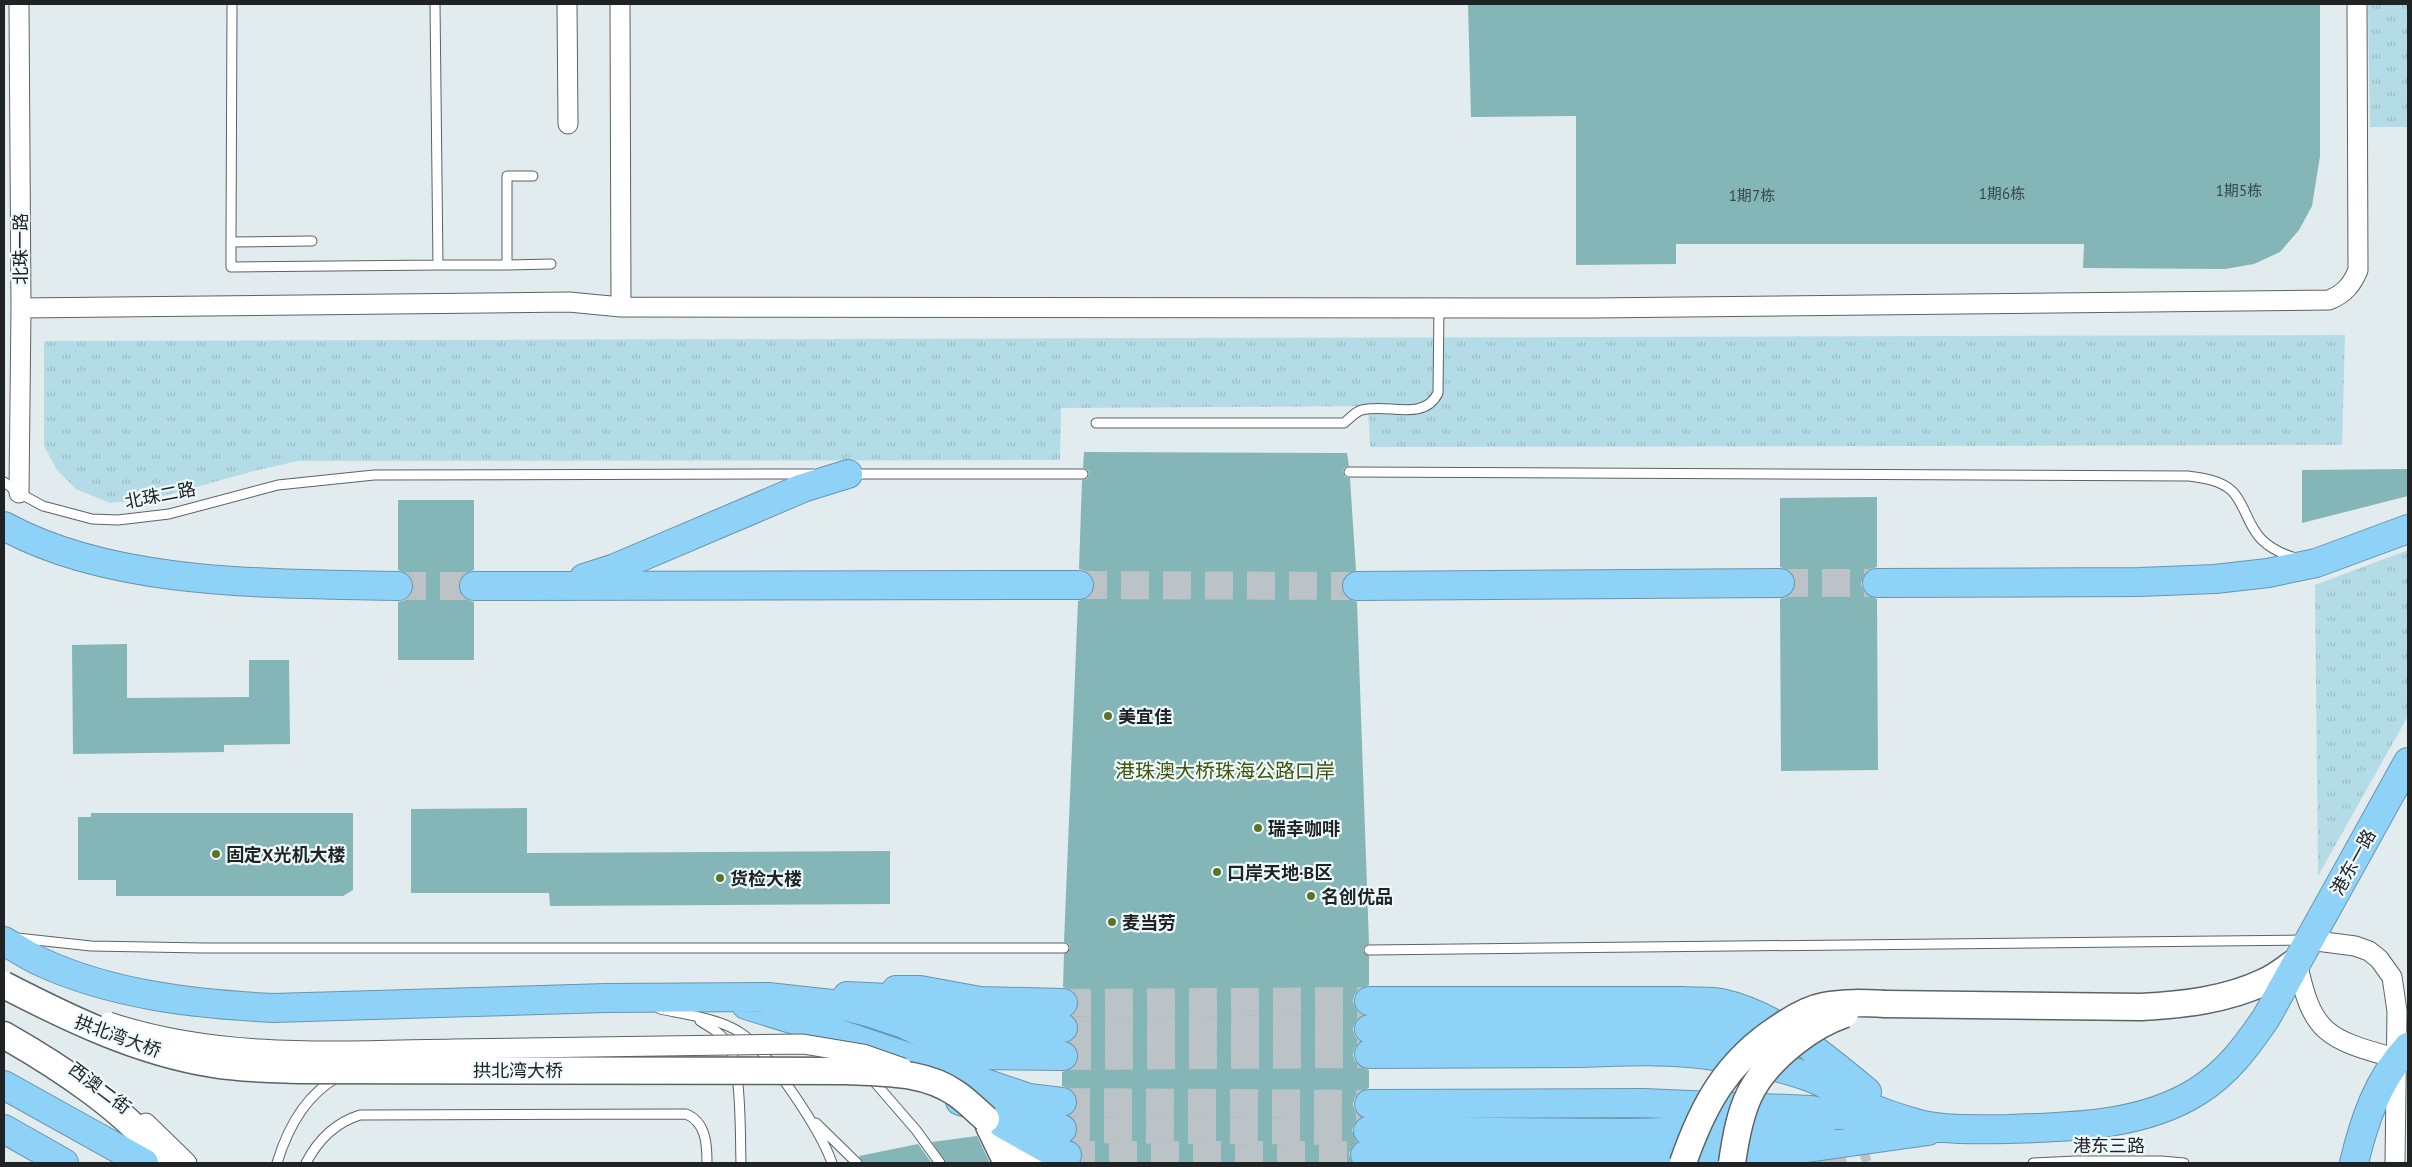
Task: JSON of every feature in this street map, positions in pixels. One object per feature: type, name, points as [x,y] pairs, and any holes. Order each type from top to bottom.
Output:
[{"type":"highway","points":[[547,586],[615,568],[804,488],[848,474]]},
{"type":"highway","points":[[4,526],[67,554],[109,565],[259,582],[398,586]]},
{"type":"highway","points":[[1877,583],[2139,582],[2196,580],[2268,573],[2316,563],[2408,529]]},
{"type":"highway","points":[[1357,586],[1780,583]]},
{"type":"highway","points":[[474,586],[1079,585]]},
{"type":"highway","name":"港东一路","points":[[1942,1128],[2050,1127],[2113,1121],[2172,1105],[2217,1078],[2235,1061],[2266,1018],[2408,762]]},
{"type":"highway","points":[[4,941],[41,962]]},
{"type":"highway","points":[[4,957],[41,962],[128,990],[175,1000],[223,1006],[274,1008],[726,996],[764,1004],[840,1034],[1029,1098],[1064,1128],[958,1100],[922,1086],[882,1063],[764,1004]]},
{"type":"highway","points":[[764,1004],[863,996],[903,1001],[942,1018],[974,1027],[1063,1015]]},
{"type":"highway","points":[[1369,1001],[1683,1001],[1720,1003],[1756,1014],[1807,1046],[1895,1116]]},
{"type":"highway","points":[[764,1004],[818,1002],[871,1013],[904,1024],[968,1052],[982,1055],[1063,1056]]},
{"type":"highway","points":[[1369,1042],[1701,1054],[1765,1065],[1810,1077],[1865,1105],[1895,1116],[1942,1128]]},
{"type":"highway","points":[[2354,1163],[2374,1100],[2403,1053]]},
{"type":"highway","points":[[4,1084],[144,1163]]},
{"type":"highway","points":[[1369,1104],[1643,1102],[1811,1110],[1855,1118],[1942,1128]]},
{"type":"highway","points":[[1855,1118],[1776,1129],[1367,1143],[1557,1158],[1708,1155],[1793,1150],[1942,1128]]},
{"type":"highway","points":[[4,1129],[64,1163]]},
{"type":"main road","points":[[1683,1163],[1696,1126],[1714,1093],[1733,1066],[1765,1036],[1796,1016],[1823,1006],[1853,1003],[2140,1007],[2177,1005],[2244,990],[2266,982],[2303,950]]},
{"type":"main road","name":"拱北湾大桥","points":[[4,985],[70,1019],[108,1035],[173,1055],[211,1064],[249,1068],[847,1071],[927,1078],[956,1093],[986,1119],[1007,1163]]},
{"type":"main road","points":[[1732,1163],[1738,1127],[1747,1099],[1758,1078],[1774,1059],[1827,1022],[1843,1014],[1885,1004]]},
{"type":"main road","points":[[4,1035],[74,1080],[117,1112],[155,1147],[166,1163]]},
{"type":"main road","points":[[986,1119],[1016,1142],[1037,1163]]},
{"type":"street","name":"北珠一路","points":[[18,4],[21,308],[19,493]]},
{"type":"street","points":[[567,4],[568,124]]},
{"type":"street","points":[[620,4],[621,307]]},
{"type":"street","points":[[21,308],[569,302],[621,307],[1439,307],[2329,300],[2339,296],[2348,289],[2358,270],[2357,4]]},
{"type":"street","points":[[2396,1163],[2403,1053],[2397,998],[2392,977],[2386,967],[2369,952],[2355,946],[2303,950],[2308,1004],[2322,1027],[2332,1036],[2346,1044],[2403,1053]]},
{"type":"street","points":[[4,975],[83,1013],[158,1036],[204,1044],[250,1049],[410,1050],[802,1044],[863,1054],[927,1078]]},
{"type":"street","name":"西澳二街","points":[[4,1024],[90,1078],[153,1128],[187,1163]]},
{"type":"lane","points":[[232,4],[231,267],[551,264]]},
{"type":"lane","points":[[436,4],[438,266]]},
{"type":"lane","points":[[507,265],[507,176],[533,176]]},
{"type":"lane","points":[[231,242],[312,241]]},
{"type":"lane","points":[[1096,423],[1344,424],[1362,410],[1420,408],[1429,405],[1438,393],[1439,307]]},
{"type":"lane","points":[[1350,472],[2188,476],[2219,483],[2232,491],[2243,507],[2255,532],[2266,543],[2290,556],[2316,563]]},
{"type":"lane","name":"北珠二路","points":[[4,482],[19,493],[43,506],[68,514],[92,519],[126,519],[169,514],[278,485],[328,478],[374,475],[1083,474]]},
{"type":"lane","points":[[4,936],[91,946],[203,948],[1064,948]]},
{"type":"lane","points":[[1369,950],[2303,950]]},
{"type":"lane","points":[[606,998],[718,1023],[746,1038],[757,1047],[806,1112],[826,1146],[832,1163]]},
{"type":"lane","points":[[690,1016],[714,1030],[728,1044],[735,1067],[741,1163]]},
{"type":"lane","points":[[842,1044],[916,1130],[940,1163]]},
{"type":"lane","points":[[276,1163],[283,1142],[297,1115],[332,1080],[359,1066],[410,1050]]},
{"type":"lane","points":[[806,1112],[856,1163]]},
{"type":"lane","points":[[306,1163],[314,1148],[328,1133],[349,1118],[360,1115],[676,1114],[692,1116],[701,1126],[707,1147],[707,1163]]},
{"type":"lane","points":[[66,1118],[101,1150]]},
{"type":"lane","name":"港东三路","points":[[2034,1163],[2076,1160],[2184,1163]]},
{"type":"green space","points":[[2368,4],[2408,4],[2408,127],[2370,127]]},
{"type":"green space","points":[[2345,335],[2342,445],[1370,447],[1368,406],[1061,408],[1060,460],[298,461],[152,499],[110,503],[76,489],[57,470],[44,446],[44,341]]},
{"type":"green space","points":[[2408,550],[2408,716],[2318,876],[2315,585]]},
{"type":"building","points":[[1468,4],[2320,4],[2320,156],[2312,206],[2299,230],[2280,252],[2254,264],[2225,269],[2083,268],[2084,244],[1676,244],[1676,264],[1576,265],[1576,116],[1471,117]]},
{"type":"building","name":"口岸天地·B区","points":[[1084,452],[1347,453],[1349,466],[1344,468],[1343,472],[1345,477],[1350,478],[1356,571],[1349,573],[1344,578],[1341,587],[1349,599],[1357,602],[1369,944],[1364,947],[1363,951],[1369,956],[1369,985],[1361,988],[1355,994],[1353,1001],[1356,1009],[1363,1015],[1356,1021],[1353,1029],[1355,1036],[1360,1042],[1355,1047],[1353,1055],[1355,1061],[1361,1067],[1369,1070],[1369,1088],[1361,1091],[1355,1097],[1353,1104],[1355,1111],[1361,1117],[1355,1123],[1352,1130],[1357,1142],[1349,1154],[1352,1163],[1080,1163],[1082,1150],[1072,1141],[1077,1134],[1077,1126],[1069,1116],[1077,1104],[1076,1096],[1071,1089],[1062,1086],[1062,1072],[1071,1069],[1077,1064],[1079,1057],[1076,1048],[1069,1042],[1076,1036],[1079,1029],[1077,1021],[1072,1015],[1077,1011],[1079,1003],[1072,990],[1063,987],[1064,954],[1070,948],[1069,944],[1064,942],[1078,601],[1087,598],[1092,593],[1095,585],[1092,577],[1086,571],[1079,569],[1082,480],[1087,479],[1089,474],[1088,470],[1083,468]]},
{"type":"building","points":[[2408,469],[2408,496],[2302,523],[2302,470]]},
{"type":"building","points":[[1877,497],[1877,567],[1870,569],[1864,575],[1861,584],[1869,596],[1877,599],[1878,770],[1781,771],[1780,599],[1787,597],[1793,591],[1796,582],[1788,570],[1780,567],[1780,498]]},
{"type":"building","points":[[398,500],[474,500],[474,570],[466,573],[461,578],[458,586],[461,594],[466,599],[474,602],[474,660],[398,660],[398,602],[405,600],[411,594],[414,586],[412,579],[406,573],[398,570]]},
{"type":"building","points":[[127,644],[127,698],[249,697],[249,660],[289,660],[290,744],[224,745],[224,752],[73,754],[72,645]]},
{"type":"building","name":"货检大楼","points":[[527,808],[527,853],[890,851],[890,904],[550,906],[549,893],[411,893],[411,809]]},
{"type":"building","name":"固定X光机大楼","points":[[91,813],[353,813],[353,890],[343,896],[116,896],[116,880],[78,880],[78,817],[91,817]]},
{"type":"building","points":[[977,1136],[990,1163],[946,1163],[932,1142]]},
{"type":"building","points":[[918,1144],[932,1163],[863,1163],[859,1156]]},
{"type":"tunnel","points":[[1780,583],[1877,583]]},
{"type":"tunnel","points":[[1079,585],[1357,586]]},
{"type":"tunnel","points":[[398,586],[474,586]]},
{"type":"tunnel","points":[[1063,1003],[1369,1001]]},
{"type":"tunnel","points":[[1063,1028],[1369,1029]]},
{"type":"tunnel","points":[[1063,1056],[1369,1054]]},
{"type":"tunnel","points":[[1062,1102],[1369,1104]]},
{"type":"tunnel","points":[[1062,1129],[1368,1131]]},
{"type":"tunnel","points":[[1818,1163],[1867,1147]]},
{"type":"tunnel","points":[[1067,1155],[1365,1155]]},
{"type":"place","name":"美宜佳","points":[[1108,716]]},
{"type":"place","name":"瑞幸咖啡","points":[[1258,828]]},
{"type":"place","name":"固定X光机大楼","points":[[216,854]]},
{"type":"place","name":"口岸天地·B区","points":[[1217,872]]},
{"type":"place","name":"货检大楼","points":[[720,878]]},
{"type":"place","name":"名创优品","points":[[1311,896]]},
{"type":"place","name":"麦当劳","points":[[1112,922]]},
{"type":"district","name":"港珠澳大桥珠海公路口岸","points":[[1225,771]]}]
